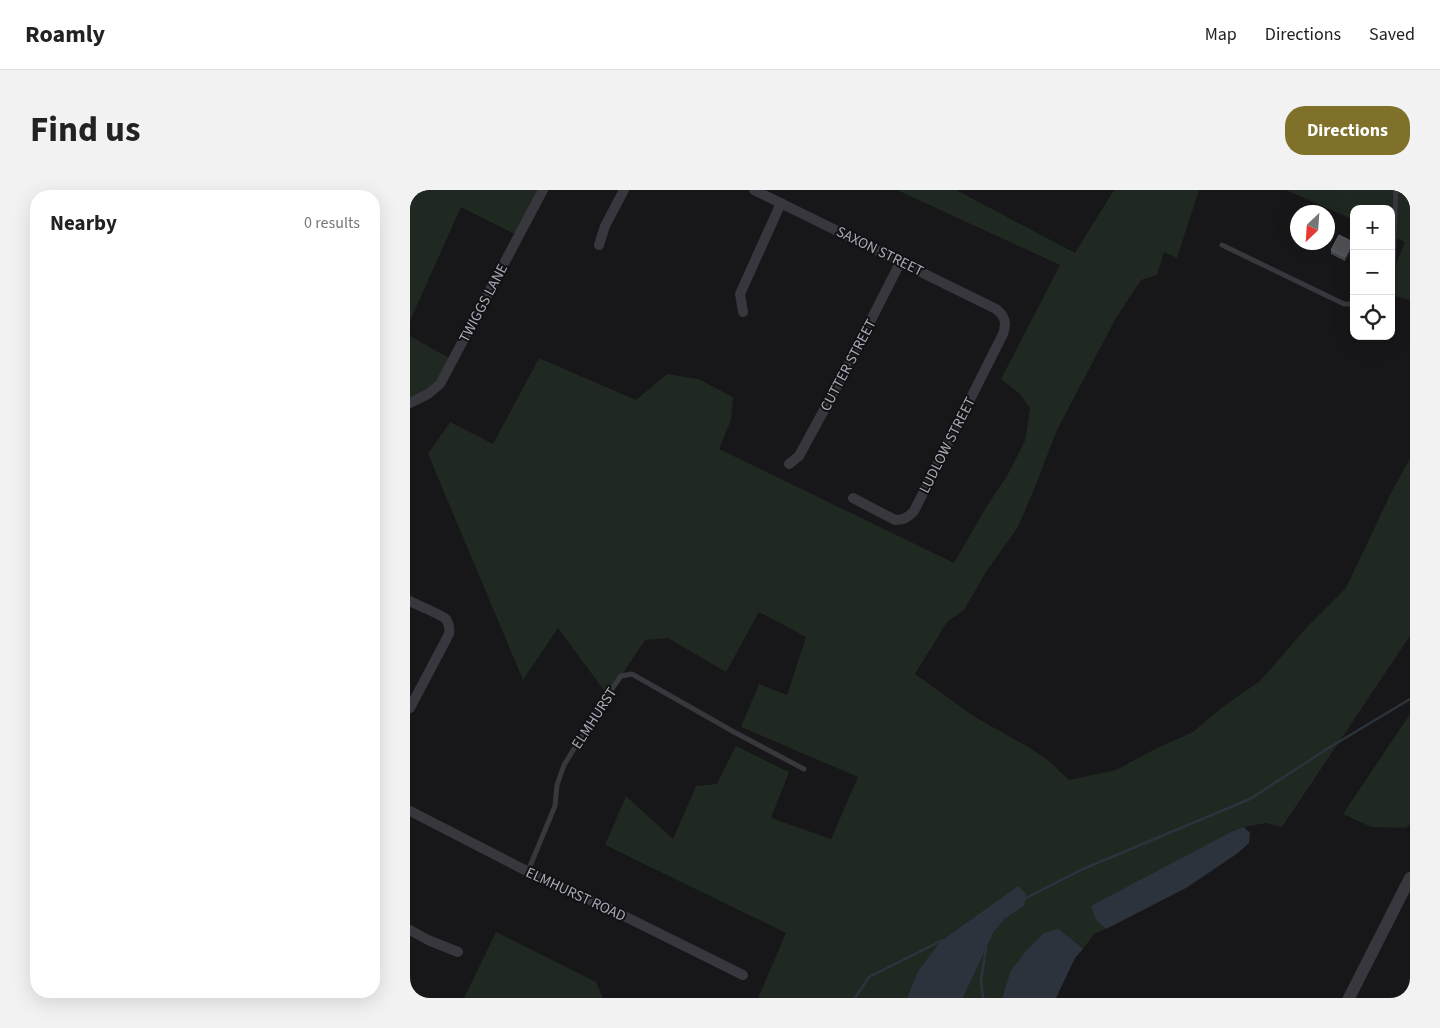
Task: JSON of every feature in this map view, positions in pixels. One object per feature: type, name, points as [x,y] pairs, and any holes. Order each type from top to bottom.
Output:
[{"type":"street","name":"TWIGGS LANE","points":[[410,403],[428,394],[440,384],[543,190]]},
{"type":"street","points":[[599,245],[605,226],[624,190]]},
{"type":"street","name":"SAXON STREET","points":[[754,190],[901,261],[996,310],[1003,316]]},
{"type":"street","points":[[743,312],[740,294],[781,203]]},
{"type":"street","name":"CUTTER STREET","points":[[789,464],[799,456],[901,261]]},
{"type":"street","name":"LUDLOW STREET","points":[[853,498],[895,520],[910,516],[1003,334],[1005,321],[1003,316]]},
{"type":"street","points":[[410,601],[441,615],[446,619],[450,631],[410,708]]},
{"type":"street","name":"ELMHURST ROAD","points":[[410,812],[743,976]]},
{"type":"street","points":[[1349,998],[1410,878]]},
{"type":"street","points":[[410,930],[458,952]]},
{"type":"lane","points":[[1394,250],[1396,190]]},
{"type":"lane","points":[[1222,245],[1344,304],[1350,304]]},
{"type":"lane","name":"ELMHURST","points":[[528,871],[555,806],[557,785],[564,765],[621,676],[632,674],[804,769]]},
{"type":"shaded area","points":[[410,190],[538,190],[515,234],[461,207],[410,321]]},
{"type":"shaded area","points":[[897,190],[956,190],[1075,253],[1114,190],[1199,190],[1177,258],[1164,252],[1157,275],[1141,280],[1116,318],[1057,430],[1018,527],[986,572],[964,610],[947,622],[915,674],[975,717],[1049,761],[1069,780],[1116,770],[1157,748],[1193,732],[1221,708],[1260,681],[1307,627],[1346,588],[1390,495],[1410,458],[1410,636],[1282,827],[1266,823],[1244,827],[1096,920],[1106,929],[1094,934],[1083,949],[1074,941],[1010,972],[1002,998],[963,998],[998,923],[1024,906],[918,971],[907,998],[758,998],[786,933],[605,845],[626,796],[673,839],[696,786],[717,784],[736,746],[789,772],[771,818],[831,839],[858,777],[741,727],[759,684],[787,695],[806,637],[759,612],[726,672],[668,638],[645,640],[608,696],[558,628],[523,680],[428,454],[450,422],[493,444],[539,358],[636,400],[667,374],[698,379],[733,397],[731,420],[719,449],[954,563],[988,504],[1007,476],[1025,441],[1030,408],[1020,394],[1001,379],[1060,265]]},
{"type":"shaded area","points":[[1286,190],[1410,190],[1410,300],[1395,296],[1395,266],[1405,242],[1395,238],[1395,205],[1350,205],[1350,218],[1335,212],[1335,205],[1320,205]]},
{"type":"shaded area","points":[[410,336],[449,358],[432,387],[410,398]]},
{"type":"shaded area","points":[[1410,714],[1410,824],[1406,828],[1371,827],[1343,814]]},
{"type":"shaded area","points":[[1244,827],[1250,833],[1249,843],[1238,853],[1186,888],[1106,929],[1096,920],[1091,906],[1229,833]]},
{"type":"shaded area","points":[[1018,886],[1026,894],[1024,906],[998,923],[963,998],[907,998],[918,971],[941,941]]},
{"type":"shaded area","points":[[1058,929],[1083,949],[1075,958],[1056,998],[1002,998],[1010,972],[1026,951],[1044,933]]},
{"type":"shaded area","points":[[496,932],[596,982],[603,998],[464,998]]},
{"type":"building","points":[[1339,235],[1350,240],[1350,248],[1345,257],[1331,250],[1335,250],[1335,242]]},
{"type":"waterway","points":[[1024,899],[1083,869],[1250,799],[1327,749],[1410,699]]},
{"type":"waterway","points":[[995,929],[1002,920]]},
{"type":"waterway","points":[[855,998],[869,977],[943,940]]},
{"type":"waterway","points":[[983,998],[981,981],[986,947]]}]
